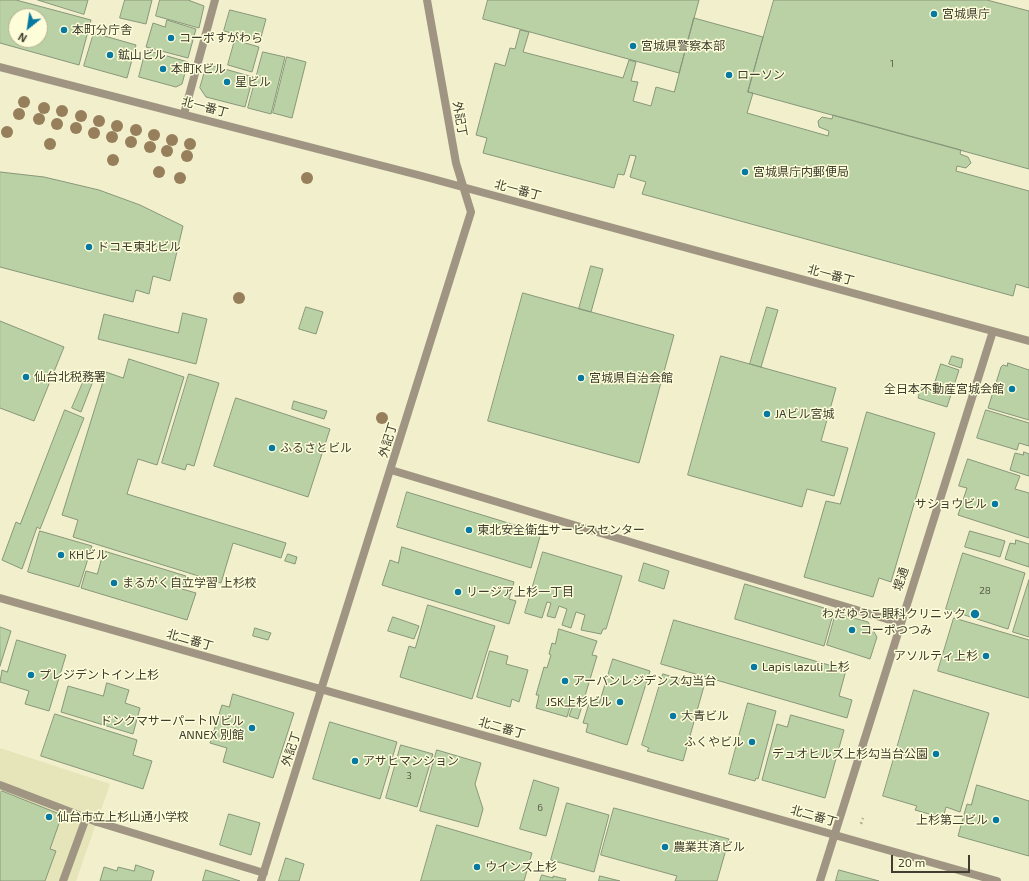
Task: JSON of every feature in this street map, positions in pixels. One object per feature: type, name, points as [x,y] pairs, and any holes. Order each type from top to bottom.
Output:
[{"type":"street","points":[[184,114],[216,0]]},
{"type":"street","name":"外記丁","points":[[262,877],[471,212],[456,163],[427,0]]},
{"type":"street","name":"北一番丁","points":[[0,67],[464,188],[1029,341]]},
{"type":"street","name":"堤通","points":[[820,881],[993,331]]},
{"type":"street","points":[[391,470],[900,623]]},
{"type":"street","name":"北二番丁","points":[[0,598],[997,881]]},
{"type":"street","points":[[0,785],[97,822],[262,877]]},
{"type":"street","points":[[63,881],[86,818]]},
{"type":"path","points":[[861,825],[863,818]]},
{"type":"shaded area","name":"仙台市立上杉山通小学校","points":[[0,748],[110,784],[76,881],[0,881]]},
{"type":"building","name":"本町分庁舎","points":[[0,0],[16,0],[46,8],[8,8],[8,45],[0,43]]},
{"type":"building","points":[[38,0],[88,0],[84,14]]},
{"type":"building","points":[[125,0],[152,0],[146,24],[120,18]]},
{"type":"building","points":[[160,0],[188,0],[204,6],[199,28],[156,16]]},
{"type":"building","name":"宮城県警察本部","points":[[488,0],[699,0],[679,73],[483,19]]},
{"type":"building","name":"宮城県庁","points":[[774,0],[987,0],[1029,11],[1029,169],[748,92]]},
{"type":"building","name":"本町分庁舎","points":[[48,9],[91,20],[79,65],[18,48],[48,48]]},
{"type":"building","points":[[230,10],[266,19],[260,41],[224,31]]},
{"type":"building","points":[[694,18],[763,37],[748,92],[753,93],[747,113],[828,136],[829,131],[819,127],[818,121],[822,117],[832,119],[833,115],[961,150],[960,154],[968,157],[971,163],[966,168],[957,166],[956,171],[1029,191],[1029,288],[1016,284],[1013,296],[642,194],[646,182],[630,177],[636,156],[630,155],[624,175],[618,174],[614,188],[483,153],[487,138],[476,135],[495,63],[505,66],[510,48],[515,49],[520,30],[529,32],[523,52],[623,78],[629,60],[636,62],[631,81],[638,82],[633,101],[651,106],[656,87],[674,92]]},
{"type":"building","name":"コーポすがわら","points":[[167,20],[196,29],[188,58],[146,47],[153,23],[165,27]]},
{"type":"building","name":"鉱山ビル","points":[[94,33],[136,45],[127,78],[84,66]]},
{"type":"building","points":[[235,40],[259,47],[252,72],[228,65]]},
{"type":"building","name":"本町Kビル","points":[[146,50],[188,62],[182,84],[176,87],[139,77]]},
{"type":"building","points":[[263,52],[285,57],[271,114],[248,108]]},
{"type":"building","points":[[287,57],[306,62],[292,118],[273,113]]},
{"type":"building","name":"星ビル","points":[[207,64],[253,77],[245,107],[206,97],[200,88]]},
{"type":"building","name":"ドコモ東北ビル","points":[[0,172],[44,177],[99,190],[140,205],[183,226],[170,281],[153,276],[149,294],[136,290],[133,302],[0,267]]},
{"type":"building","points":[[591,266],[603,269],[591,312],[579,309]]},
{"type":"building","name":"宮城県自治会館","points":[[523,293],[674,335],[639,463],[488,421]]},
{"type":"building","points":[[306,307],[323,312],[316,334],[299,329]]},
{"type":"building","points":[[767,307],[778,310],[761,367],[750,364]]},
{"type":"building","points":[[183,313],[207,319],[196,364],[98,339],[104,314],[178,333]]},
{"type":"building","name":"仙台北税務署","points":[[0,321],[64,347],[34,421],[0,408]]},
{"type":"building","name":"JAビル宮城","points":[[721,356],[836,388],[821,441],[848,448],[834,496],[807,489],[802,507],[688,475]]},
{"type":"building","points":[[952,356],[963,359],[961,368],[949,364]]},
{"type":"building","points":[[129,359],[184,377],[157,465],[138,459],[127,494],[286,543],[281,558],[233,543],[221,583],[73,537],[78,520],[62,515],[106,372],[123,378]]},
{"type":"building","name":"全日本不動産宮城会館","points":[[1008,363],[1029,370],[1029,420],[988,408],[1001,367],[1003,365],[1007,366]]},
{"type":"building","points":[[941,364],[959,370],[947,407],[918,398],[921,387],[932,390]]},
{"type":"building","points":[[189,374],[219,383],[194,466],[187,464],[185,470],[162,463]]},
{"type":"building","points":[[85,378],[93,381],[81,412],[72,408]]},
{"type":"building","name":"ふるさとビル","points":[[236,398],[330,429],[308,497],[214,466]]},
{"type":"building","points":[[294,401],[327,411],[324,419],[292,409]]},
{"type":"building","points":[[65,410],[84,418],[40,529],[37,527],[22,569],[2,560],[16,522],[20,524]]},
{"type":"building","points":[[986,410],[1029,423],[1029,446],[1019,443],[1017,450],[977,438]]},
{"type":"building","points":[[867,412],[935,433],[891,582],[879,578],[873,597],[804,577],[826,501],[840,504]]},
{"type":"building","points":[[1024,452],[1029,454],[1029,476],[1010,470],[1015,453],[1023,455]]},
{"type":"building","name":"サショウビル","points":[[968,459],[1020,476],[1015,489],[1029,493],[1029,538],[958,515],[967,488],[959,486]]},
{"type":"building","name":"東北安全衛生サービスセンター","points":[[407,492],[541,533],[531,568],[397,527]]},
{"type":"building","name":"KHビル","points":[[40,531],[92,546],[79,587],[28,572]]},
{"type":"building","points":[[970,531],[1005,541],[1000,557],[965,547]]},
{"type":"building","points":[[1016,540],[1029,544],[1029,567],[1005,559],[1010,543],[1015,544]]},
{"type":"building","name":"リージア上杉一丁目","points":[[402,547],[514,582],[509,599],[516,601],[509,624],[382,585],[390,560],[398,563]]},
{"type":"building","points":[[104,551],[186,576],[182,589],[196,593],[187,620],[81,588],[86,571],[97,574]]},
{"type":"building","points":[[543,552],[622,576],[606,629],[603,629],[601,634],[581,630],[585,615],[576,612],[571,628],[562,625],[567,609],[559,606],[555,618],[547,616],[551,603],[547,602],[542,618],[525,613]]},
{"type":"building","points":[[963,553],[1025,573],[1008,629],[946,609]]},
{"type":"building","points":[[288,554],[297,557],[295,564],[285,561]]},
{"type":"building","points":[[644,563],[669,571],[664,589],[639,581]]},
{"type":"building","points":[[1029,580],[1029,637],[1013,632]]},
{"type":"building","points":[[745,584],[834,611],[824,646],[735,619]]},
{"type":"building","points":[[428,605],[495,626],[472,699],[400,677],[409,646],[415,648]]},
{"type":"building","name":"コーポつつみ","points":[[836,613],[868,622],[877,637],[870,659],[827,645]]},
{"type":"building","points":[[393,617],[419,626],[414,639],[388,631]]},
{"type":"building","name":"アソルティ上杉","points":[[954,618],[1029,640],[1029,698],[938,671]]},
{"type":"building","name":"Lapis lazuli 上杉","points":[[674,620],[846,670],[839,696],[852,700],[847,718],[661,664]]},
{"type":"building","points":[[0,627],[11,631],[0,666]]},
{"type":"building","points":[[255,628],[271,633],[268,640],[253,636]]},
{"type":"building","name":"アーバンレジデンス勾当台","points":[[559,629],[597,641],[592,655],[597,656],[578,719],[569,716],[572,708],[570,707],[567,717],[536,708],[539,695],[536,695],[544,667],[547,668],[551,655],[549,654],[552,643],[555,644]]},
{"type":"building","name":"プレジデントイン上杉","points":[[17,640],[66,655],[49,711],[25,704],[29,691],[0,682],[2,670],[7,672]]},
{"type":"building","points":[[490,651],[508,656],[506,664],[528,670],[519,702],[512,699],[510,707],[477,697]]},
{"type":"building","name":"JSK上杉ビル","points":[[613,659],[650,671],[627,745],[586,732],[588,724],[583,723],[590,700],[599,703]]},
{"type":"building","name":"大青ビル","points":[[663,674],[704,686],[683,761],[647,751],[649,748],[642,745]]},
{"type":"building","points":[[107,683],[129,690],[125,703],[140,708],[133,734],[61,712],[68,686],[103,696]]},
{"type":"building","name":"デュオヒルズ上杉勾当台公園","points":[[914,690],[989,713],[960,812],[946,807],[943,818],[915,810],[917,806],[883,796]]},
{"type":"building","name":"ドンクマサーパートⅣビル ANNEX 別館","points":[[233,694],[294,713],[273,778],[223,762],[227,748],[210,743],[222,705],[229,707]]},
{"type":"building","name":"ふくやビル","points":[[748,703],[776,711],[758,779],[756,778],[755,781],[729,774]]},
{"type":"building","points":[[55,714],[137,740],[133,755],[152,761],[143,789],[41,756]]},
{"type":"building","points":[[791,715],[844,730],[825,798],[762,780],[777,724],[787,727]]},
{"type":"building","name":"アサヒマンション","points":[[330,722],[397,742],[380,799],[313,779]]},
{"type":"building","points":[[401,745],[433,754],[417,807],[386,798]]},
{"type":"building","points":[[437,750],[481,763],[475,784],[483,809],[478,827],[420,811]]},
{"type":"building","points":[[534,780],[559,788],[546,836],[520,829]]},
{"type":"building","name":"上杉第二ビル","points":[[977,785],[1029,801],[1029,856],[958,836],[967,804],[971,805]]},
{"type":"building","points":[[2,791],[62,815],[50,849],[56,851],[45,881],[0,881],[0,793]]},
{"type":"building","points":[[567,803],[609,815],[594,872],[551,860]]},
{"type":"building","name":"農業共済ビル","points":[[614,808],[729,839],[717,881],[675,881],[677,876],[601,855]]},
{"type":"building","points":[[229,814],[260,823],[251,855],[220,845]]},
{"type":"building","name":"ウインズ上杉","points":[[437,825],[532,853],[524,881],[421,881]]},
{"type":"building","points":[[286,858],[304,864],[299,881],[279,881]]},
{"type":"building","points":[[136,865],[154,871],[151,881],[100,881],[104,867],[117,871],[118,867],[134,871]]},
{"type":"building","points":[[206,870],[240,881],[203,881]]},
{"type":"building","points":[[839,870],[879,881],[836,881]]},
{"type":"building","points":[[542,875],[566,879],[565,881],[540,881]]},
{"type":"building","points":[[600,876],[620,881],[599,881]]},
{"type":"place","name":"宮城県庁","points":[[934,14]]},
{"type":"place","name":"本町分庁舎","points":[[64,30]]},
{"type":"place","name":"コーポすがわら","points":[[171,38]]},
{"type":"place","name":"宮城県警察本部","points":[[633,46]]},
{"type":"place","name":"鉱山ビル","points":[[110,55]]},
{"type":"place","name":"本町Kビル","points":[[163,69]]},
{"type":"place","name":"ローソン","points":[[729,75]]},
{"type":"place","name":"星ビル","points":[[227,82]]},
{"type":"place","name":"宮城県庁内郵便局","points":[[745,172]]},
{"type":"place","name":"ドコモ東北ビル","points":[[89,247]]},
{"type":"place","name":"仙台北税務署","points":[[26,377]]},
{"type":"place","name":"宮城県自治会館","points":[[581,378]]},
{"type":"place","name":"全日本不動産宮城会館","points":[[1012,389]]},
{"type":"place","name":"JAビル宮城","points":[[767,414]]},
{"type":"place","name":"ふるさとビル","points":[[272,448]]},
{"type":"place","name":"サショウビル","points":[[995,504]]},
{"type":"place","name":"東北安全衛生サービスセンター","points":[[469,530]]},
{"type":"place","name":"KHビル","points":[[61,555]]},
{"type":"place","name":"まるがく自立学習 上杉校","points":[[114,583]]},
{"type":"place","name":"リージア上杉一丁目","points":[[458,592]]},
{"type":"place","name":"わだゆうこ眼科クリニック","points":[[975,614]]},
{"type":"place","name":"コーポつつみ","points":[[852,630]]},
{"type":"place","name":"アソルティ上杉","points":[[986,656]]},
{"type":"place","name":"Lapis lazuli 上杉","points":[[754,667]]},
{"type":"place","name":"プレジデントイン上杉","points":[[31,675]]},
{"type":"place","name":"アーバンレジデンス勾当台","points":[[565,681]]},
{"type":"place","name":"JSK上杉ビル","points":[[620,702]]},
{"type":"place","name":"大青ビル","points":[[673,716]]},
{"type":"place","name":"ドンクマサーパートⅣビル ANNEX 別館","points":[[252,728]]},
{"type":"place","name":"ふくやビル","points":[[752,742]]},
{"type":"place","name":"デュオヒルズ上杉勾当台公園","points":[[936,754]]},
{"type":"place","name":"アサヒマンション","points":[[355,761]]},
{"type":"place","name":"仙台市立上杉山通小学校","points":[[49,817]]},
{"type":"place","name":"上杉第二ビル","points":[[996,820]]},
{"type":"place","name":"農業共済ビル","points":[[665,847]]},
{"type":"place","name":"ウインズ上杉","points":[[477,867]]}]
